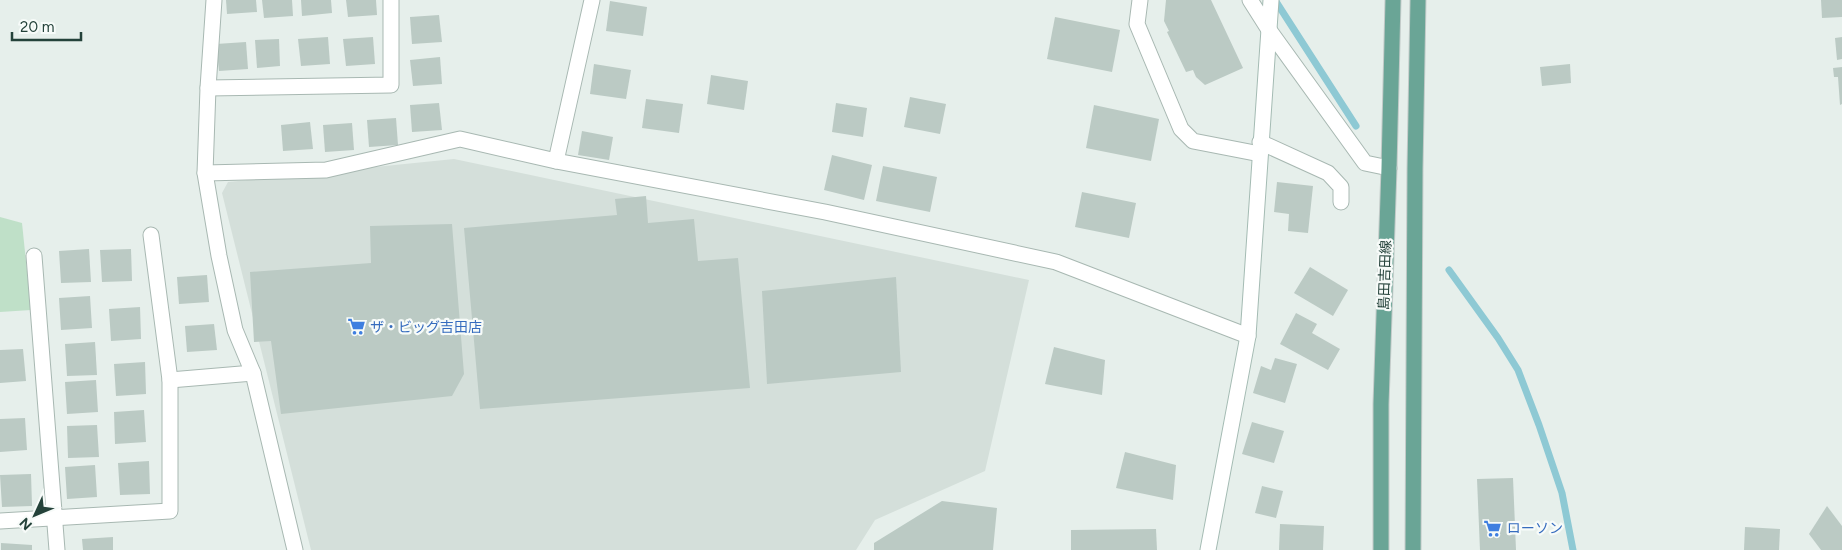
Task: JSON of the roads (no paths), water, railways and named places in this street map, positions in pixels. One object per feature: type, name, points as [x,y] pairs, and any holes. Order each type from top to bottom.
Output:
[{"type":"main road","name":"島田吉田線","points":[[1381,550],[1381,404],[1393,0]]},
{"type":"main road","name":"島田吉田線","points":[[1413,550],[1418,0]]},
{"type":"street","points":[[214,0],[205,173],[219,256],[235,330],[253,373],[295,550]]},
{"type":"street","points":[[208,88],[391,85],[391,0]]},
{"type":"street","points":[[556,161],[592,0]]},
{"type":"street","points":[[1140,0],[1136,24],[1181,129],[1193,141],[1260,148],[1328,173],[1341,187],[1341,202]]},
{"type":"street","points":[[1250,0],[1269,30],[1365,163],[1389,168]]},
{"type":"street","points":[[1208,550],[1248,336],[1270,6]]},
{"type":"street","points":[[205,173],[326,170],[460,139],[556,161],[825,212],[1056,262],[1248,336]]},
{"type":"street","points":[[0,521],[170,511],[170,380],[151,235]]},
{"type":"street","points":[[34,256],[56,550]]},
{"type":"street","points":[[170,380],[253,373]]},
{"type":"waterway","points":[[1275,0],[1356,126]]},
{"type":"waterway","points":[[1449,270],[1498,338],[1518,370],[1562,493],[1573,550]]},
{"type":"place","name":"ザ・ビッグ吉田店","points":[[356,327]]},
{"type":"place","name":"ローソン","points":[[1493,528]]}]
